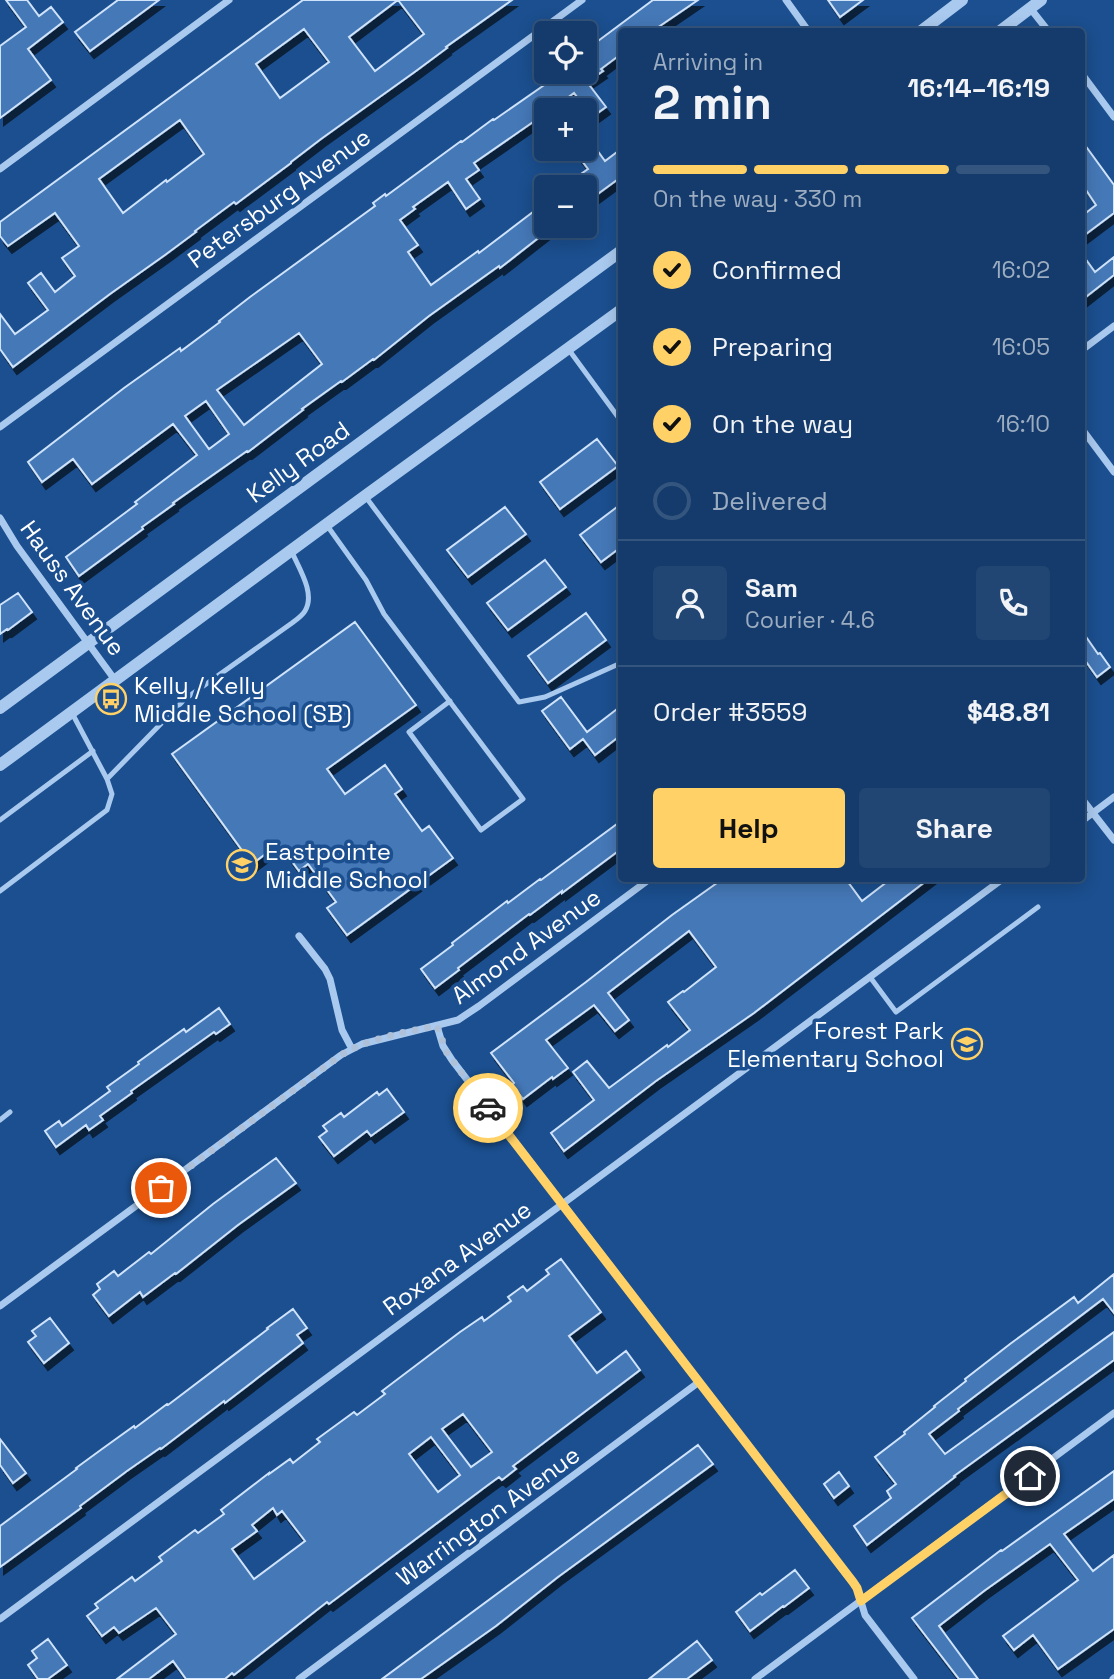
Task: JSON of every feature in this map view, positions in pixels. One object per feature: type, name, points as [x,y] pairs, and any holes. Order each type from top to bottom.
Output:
[{"type":"street","points":[[0,169],[229,0]]},
{"type":"street","name":"Petersburg Avenue","points":[[0,427],[582,0]]},
{"type":"street","points":[[786,0],[806,28]]},
{"type":"street","points":[[925,28],[962,0]]},
{"type":"street","points":[[1004,28],[1036,4],[1047,28]]},
{"type":"street","points":[[1085,78],[1114,117]]},
{"type":"street","name":"Kelly Road","points":[[0,708],[618,253]]},
{"type":"street","points":[[0,765],[618,312]]},
{"type":"street","points":[[1085,348],[1114,326]]},
{"type":"street","points":[[1085,433],[1114,472]]},
{"type":"street","name":"Hauss Avenue","points":[[0,518],[115,680]]},
{"type":"street","points":[[1085,819],[1114,797]]},
{"type":"street","points":[[1085,803],[1114,840]]},
{"type":"street","name":"Almond Avenue","points":[[0,1306],[352,1049],[362,1044],[458,1020],[646,882]]},
{"type":"street","name":"Roxana Avenue","points":[[0,1619],[999,882]]},
{"type":"street","points":[[299,936],[330,979],[342,1030],[352,1049]]},
{"type":"street","points":[[437,1026],[443,1046],[452,1060],[853,1582],[865,1615],[914,1679]]},
{"type":"street","name":"Warrington Avenue","points":[[299,1679],[699,1382]]},
{"type":"street","points":[[755,1679],[1114,1413]]},
{"type":"lane","points":[[569,349],[618,417]]},
{"type":"lane","points":[[365,496],[519,702],[545,697],[618,664]]},
{"type":"lane","points":[[326,524],[366,580],[384,614],[450,701],[523,799],[481,830],[409,732],[450,701]]},
{"type":"lane","points":[[107,779],[185,699],[305,612],[309,598],[307,589],[291,550]]},
{"type":"lane","points":[[0,891],[107,810],[112,794],[107,779],[71,712]]},
{"type":"lane","points":[[0,820],[93,751]]},
{"type":"lane","points":[[870,977],[896,1012],[1038,906]]},
{"type":"lane","points":[[0,1120],[10,1112]]},
{"type":"building","points":[[6,0],[27,0],[39,16],[51,7],[63,22],[28,49],[51,80],[0,118],[0,46],[26,27]]},
{"type":"building","points":[[118,0],[159,0],[90,51],[75,32]]},
{"type":"building","points":[[303,0],[398,0],[512,0],[13,367],[0,349],[0,314],[15,334],[48,310],[28,283],[41,273],[55,292],[75,276],[62,258],[79,246],[55,213],[8,246],[0,236],[0,222]],"holes":[[[398,0],[424,34],[375,71],[349,37]],[[304,29],[329,62],[280,98],[256,64]],[[180,120],[204,154],[123,213],[99,179]]]},
{"type":"building","points":[[653,0],[698,0],[657,28],[618,28],[618,56],[601,69],[603,71],[597,75],[597,42]]},
{"type":"building","points":[[828,0],[863,0],[840,17]]},
{"type":"building","points":[[546,84],[589,84],[606,107],[597,113],[597,98],[578,98],[574,93],[567,98],[534,98],[534,121],[474,163],[479,170],[466,179],[480,199],[466,209],[448,182],[413,207],[415,209],[400,220],[418,245],[408,252],[431,285],[534,211],[534,238],[538,238],[500,268],[499,266],[429,316],[374,360],[302,409],[248,452],[173,503],[142,527],[143,529],[79,576],[66,557],[197,455],[173,424],[92,484],[73,459],[42,482],[28,462],[124,388],[180,348],[181,351],[375,206],[373,203],[385,194],[386,196]],"holes":[[[299,333],[322,364],[244,425],[217,390]],[[206,401],[229,434],[209,449],[185,416]]]},
{"type":"building","points":[[1085,145],[1114,185],[1114,213],[1085,235],[1085,214],[1096,205],[1085,188]]},
{"type":"building","points":[[597,150],[605,161],[618,151],[618,179],[597,195],[597,175],[579,175],[588,169],[582,161],[597,161]]},
{"type":"building","points":[[1114,257],[1114,275],[1085,298],[1085,258],[1095,272]]},
{"type":"building","points":[[597,439],[618,466],[560,509],[540,482]]},
{"type":"building","points":[[618,506],[618,549],[601,562],[580,535]]},
{"type":"building","points":[[505,507],[526,534],[468,577],[447,550]]},
{"type":"building","points":[[545,560],[566,587],[508,630],[487,603]]},
{"type":"building","points":[[18,593],[32,612],[0,634],[0,605]]},
{"type":"building","points":[[586,613],[606,640],[548,683],[528,656]]},
{"type":"building","points":[[355,622],[416,705],[327,769],[345,794],[385,765],[402,789],[395,794],[422,831],[429,826],[453,858],[347,935],[327,908],[336,902],[308,864],[299,871],[279,844],[252,864],[172,754]]},
{"type":"building","points":[[1085,635],[1110,667],[1097,677],[1085,660]]},
{"type":"building","points":[[561,697],[587,732],[618,708],[618,737],[595,755],[583,739],[570,749],[542,711]]},
{"type":"building","points":[[618,823],[618,851],[529,914],[435,988],[421,969],[507,901],[508,903]]},
{"type":"building","points":[[718,882],[848,882],[862,901],[887,882],[925,882],[754,1013],[656,1081],[564,1151],[551,1133],[594,1100],[573,1072],[587,1061],[609,1088],[667,1045],[668,1047],[690,1030],[668,1002],[716,967],[689,931],[608,993],[629,1020],[615,1031],[594,1005],[546,1040],[568,1068],[523,1099],[491,1053]]},
{"type":"building","points":[[219,1008],[230,1024],[216,1034],[214,1032],[131,1091],[132,1093],[100,1116],[103,1120],[89,1130],[86,1125],[56,1147],[45,1131],[59,1121],[62,1126],[110,1091],[107,1087],[139,1064],[138,1062]]},
{"type":"building","points":[[387,1089],[404,1112],[371,1136],[367,1131],[334,1156],[319,1137],[327,1131],[323,1126],[341,1113],[344,1117],[377,1092],[379,1095]]},
{"type":"building","points":[[276,1158],[296,1183],[176,1274],[143,1297],[140,1292],[109,1316],[93,1295],[100,1289],[97,1284],[114,1271],[118,1276],[149,1252],[151,1254]]},
{"type":"building","points":[[561,1259],[601,1312],[569,1336],[597,1373],[626,1351],[640,1370],[513,1466],[516,1469],[502,1480],[499,1477],[329,1604],[327,1602],[234,1675],[232,1673],[225,1679],[186,1679],[173,1661],[149,1679],[117,1679],[176,1634],[156,1608],[119,1633],[114,1627],[102,1636],[87,1616],[98,1608],[95,1604],[132,1577],[135,1581],[162,1561],[159,1557],[195,1530],[198,1533],[224,1514],[221,1510],[269,1473],[290,1459],[293,1463],[320,1442],[317,1439],[354,1412],[357,1415],[385,1394],[382,1391],[460,1332],[482,1317],[484,1321],[511,1301],[508,1297],[523,1286],[527,1291],[549,1274],[546,1270]],"holes":[[[463,1414],[492,1452],[471,1467],[442,1429]],[[431,1437],[460,1475],[438,1492],[409,1454]],[[273,1508],[277,1515],[282,1511],[305,1541],[254,1579],[232,1549],[257,1531],[252,1525]]]},
{"type":"building","points":[[1114,1274],[1114,1313],[1103,1299],[929,1434],[945,1454],[1114,1332],[1114,1360],[954,1476],[867,1545],[854,1526],[891,1498],[887,1491],[896,1484],[875,1457],[1010,1344],[1074,1297],[1078,1303]]},
{"type":"building","points":[[293,1309],[307,1328],[297,1335],[303,1343],[0,1567],[0,1526],[102,1449],[168,1405]]},
{"type":"building","points":[[50,1318],[69,1343],[44,1363],[28,1342],[36,1336],[32,1331]]},
{"type":"building","points":[[0,1439],[26,1473],[13,1483],[0,1465]]},
{"type":"building","points":[[698,1445],[713,1464],[558,1577],[496,1626],[421,1679],[382,1679]]},
{"type":"building","points":[[1114,1471],[1114,1499],[1064,1534],[1093,1571],[1114,1555],[1114,1629],[1058,1669],[1033,1635],[1014,1650],[1003,1636],[1078,1580],[1050,1544],[939,1626],[978,1679],[959,1679],[912,1618],[1001,1550]]},
{"type":"building","points":[[839,1472],[849,1486],[834,1498],[824,1484]]},
{"type":"building","points":[[795,1570],[809,1588],[750,1631],[736,1612]]},
{"type":"building","points":[[48,1639],[67,1665],[48,1679],[38,1679],[28,1665],[37,1658],[32,1651]]},
{"type":"building","points":[[697,1641],[712,1660],[687,1679],[649,1679]]},
{"type":"way so far","points":[[161,1188],[341,1055],[362,1044],[415,1030],[437,1026],[447,1053],[488,1108]]},
{"type":"place","name":"Kelly / Kelly Middle School (SB)","points":[[111,699]]},
{"type":"place","name":"Eastpointe Middle School","points":[[242,865]]},
{"type":"place","name":"Forest Park Elementary School","points":[[967,1044]]},
{"type":"route","points":[[488,1108],[853,1582],[861,1601],[1030,1476]]}]
